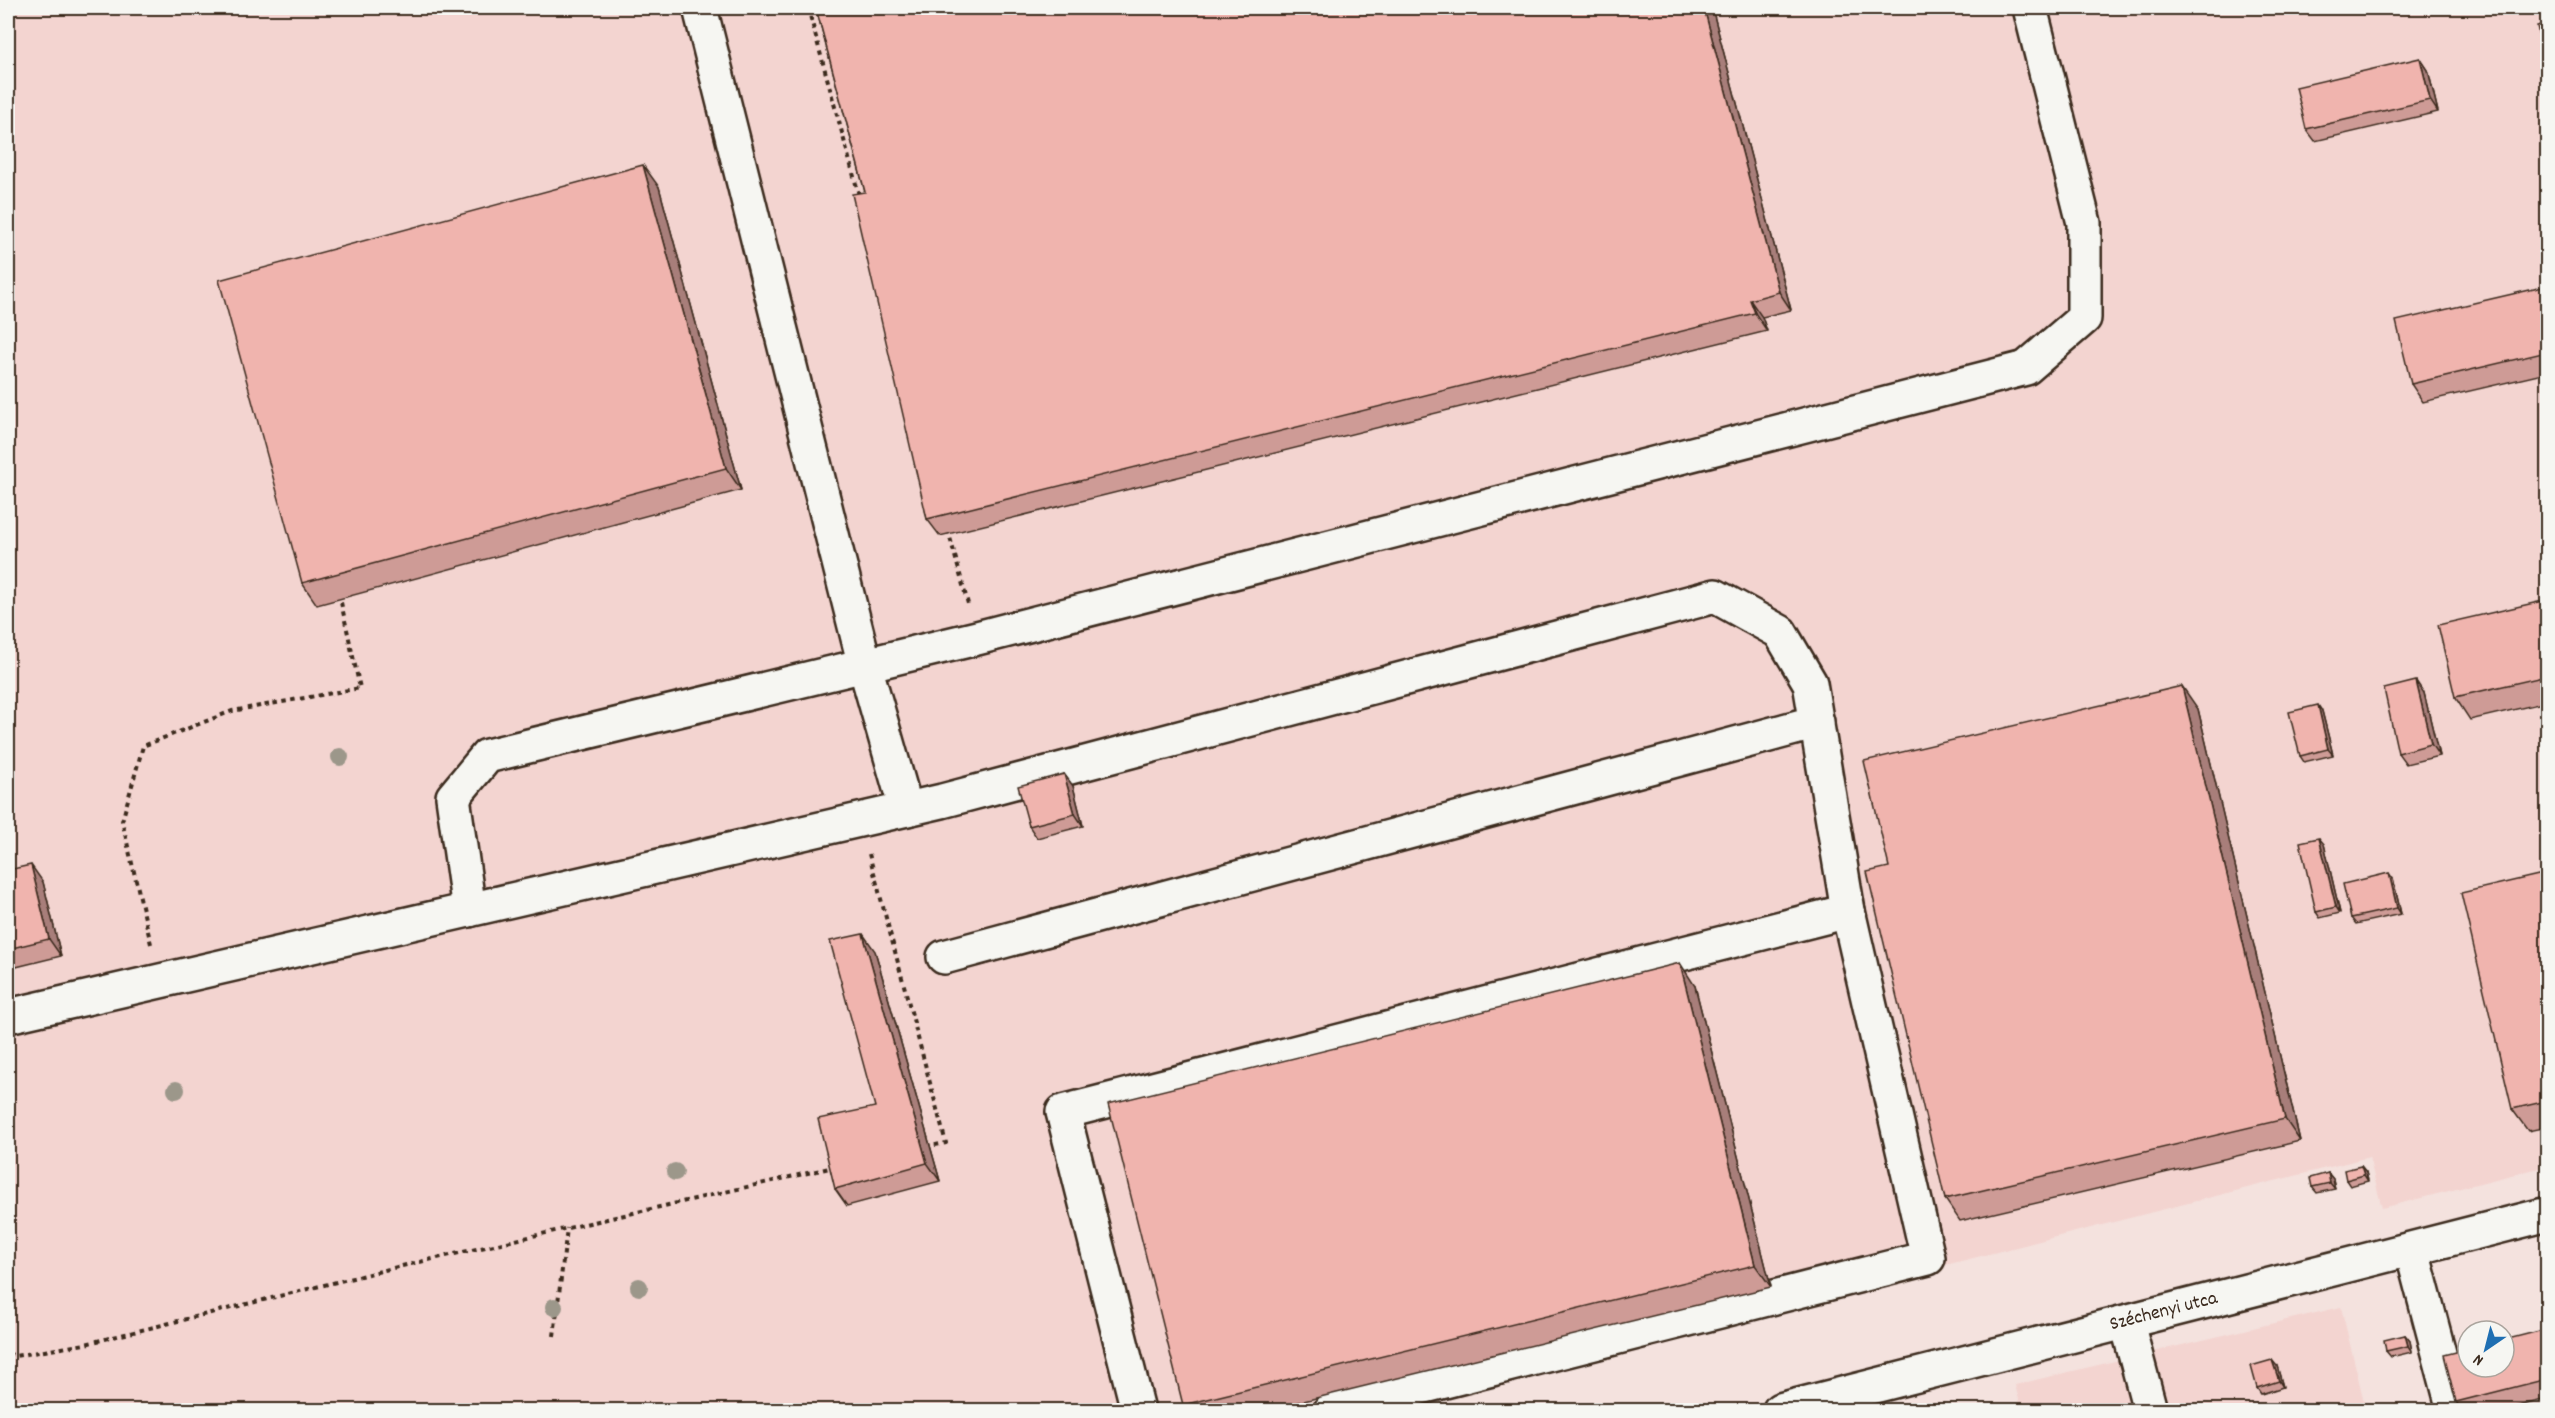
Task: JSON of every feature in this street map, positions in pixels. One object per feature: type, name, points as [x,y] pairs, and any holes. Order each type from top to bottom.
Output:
[{"type":"street","points":[[700,8],[865,666],[906,809]]},
{"type":"street","points":[[469,910],[453,797],[487,756],[977,638],[2026,368],[2084,318],[2084,224],[2030,8]]},
{"type":"street","points":[[8,1016],[906,809],[1715,596],[1780,632],[1810,682],[1848,910],[1928,1258],[1331,1410]]},
{"type":"street","points":[[944,957],[1817,722]]},
{"type":"street","points":[[1138,1410],[1063,1112],[1848,910]]},
{"type":"street","name":"Széchenyi utca","points":[[1780,1410],[2412,1251],[2547,1214]]},
{"type":"street","points":[[2412,1251],[2454,1410]]},
{"type":"street","points":[[2127,1323],[2150,1410]]},
{"type":"path","points":[[808,8],[861,202]]},
{"type":"path","points":[[947,523],[977,638]]},
{"type":"path","points":[[159,981],[122,821],[144,746],[232,711],[360,688],[340,598]]},
{"type":"path","points":[[859,820],[946,1143],[930,1146]]},
{"type":"path","points":[[8,1353],[15,1356],[85,1344],[378,1271],[840,1166]]},
{"type":"path","points":[[554,1336],[567,1228]]},
{"type":"shaded area","points":[[8,8],[2547,8],[2547,1166],[2382,1208],[2369,1157],[1377,1410],[8,1410]]},
{"type":"shaded area","points":[[2341,1307],[2366,1410],[2022,1410],[2015,1385]]},
{"type":"building","points":[[816,8],[1704,8],[1779,292],[1750,300],[1755,313],[927,519],[852,194],[865,192]]},
{"type":"building","points":[[2547,23],[2547,72],[2537,26]]},
{"type":"building","points":[[2420,58],[2430,100],[2306,129],[2296,87]]},
{"type":"building","points":[[643,165],[726,468],[302,583],[219,280]]},
{"type":"building","points":[[2547,286],[2547,352],[2411,384],[2396,321]]},
{"type":"building","points":[[2547,600],[2547,676],[2455,697],[2438,625]]},
{"type":"building","points":[[2416,681],[2431,744],[2398,753],[2384,689]]},
{"type":"building","points":[[2182,686],[2285,1119],[1945,1199],[1867,872],[1889,867],[1864,761]]},
{"type":"building","points":[[2318,705],[2328,749],[2300,756],[2289,712]]},
{"type":"building","points":[[1064,774],[1075,814],[1029,826],[1018,786]]},
{"type":"building","points":[[2319,838],[2336,907],[2316,912],[2300,842]]},
{"type":"building","points":[[31,865],[49,939],[8,949],[8,870]]},
{"type":"building","points":[[2389,873],[2397,908],[2351,918],[2343,884]]},
{"type":"building","points":[[2547,873],[2547,1101],[2512,1109],[2461,893]]},
{"type":"building","points":[[863,934],[927,1163],[835,1189],[818,1119],[875,1107],[830,941]]},
{"type":"building","points":[[1680,963],[1755,1265],[1183,1405],[1108,1104]]},
{"type":"building","points":[[2361,1166],[2364,1175],[2346,1180],[2344,1170]]},
{"type":"building","points":[[2328,1173],[2330,1183],[2312,1187],[2310,1178]]},
{"type":"building","points":[[2547,1329],[2547,1379],[2456,1402],[2444,1355],[2456,1352],[2456,1379],[2516,1379],[2516,1337]]},
{"type":"building","points":[[2405,1335],[2408,1346],[2386,1351],[2384,1340]]},
{"type":"building","points":[[2272,1360],[2279,1381],[2257,1388],[2251,1366]]}]
